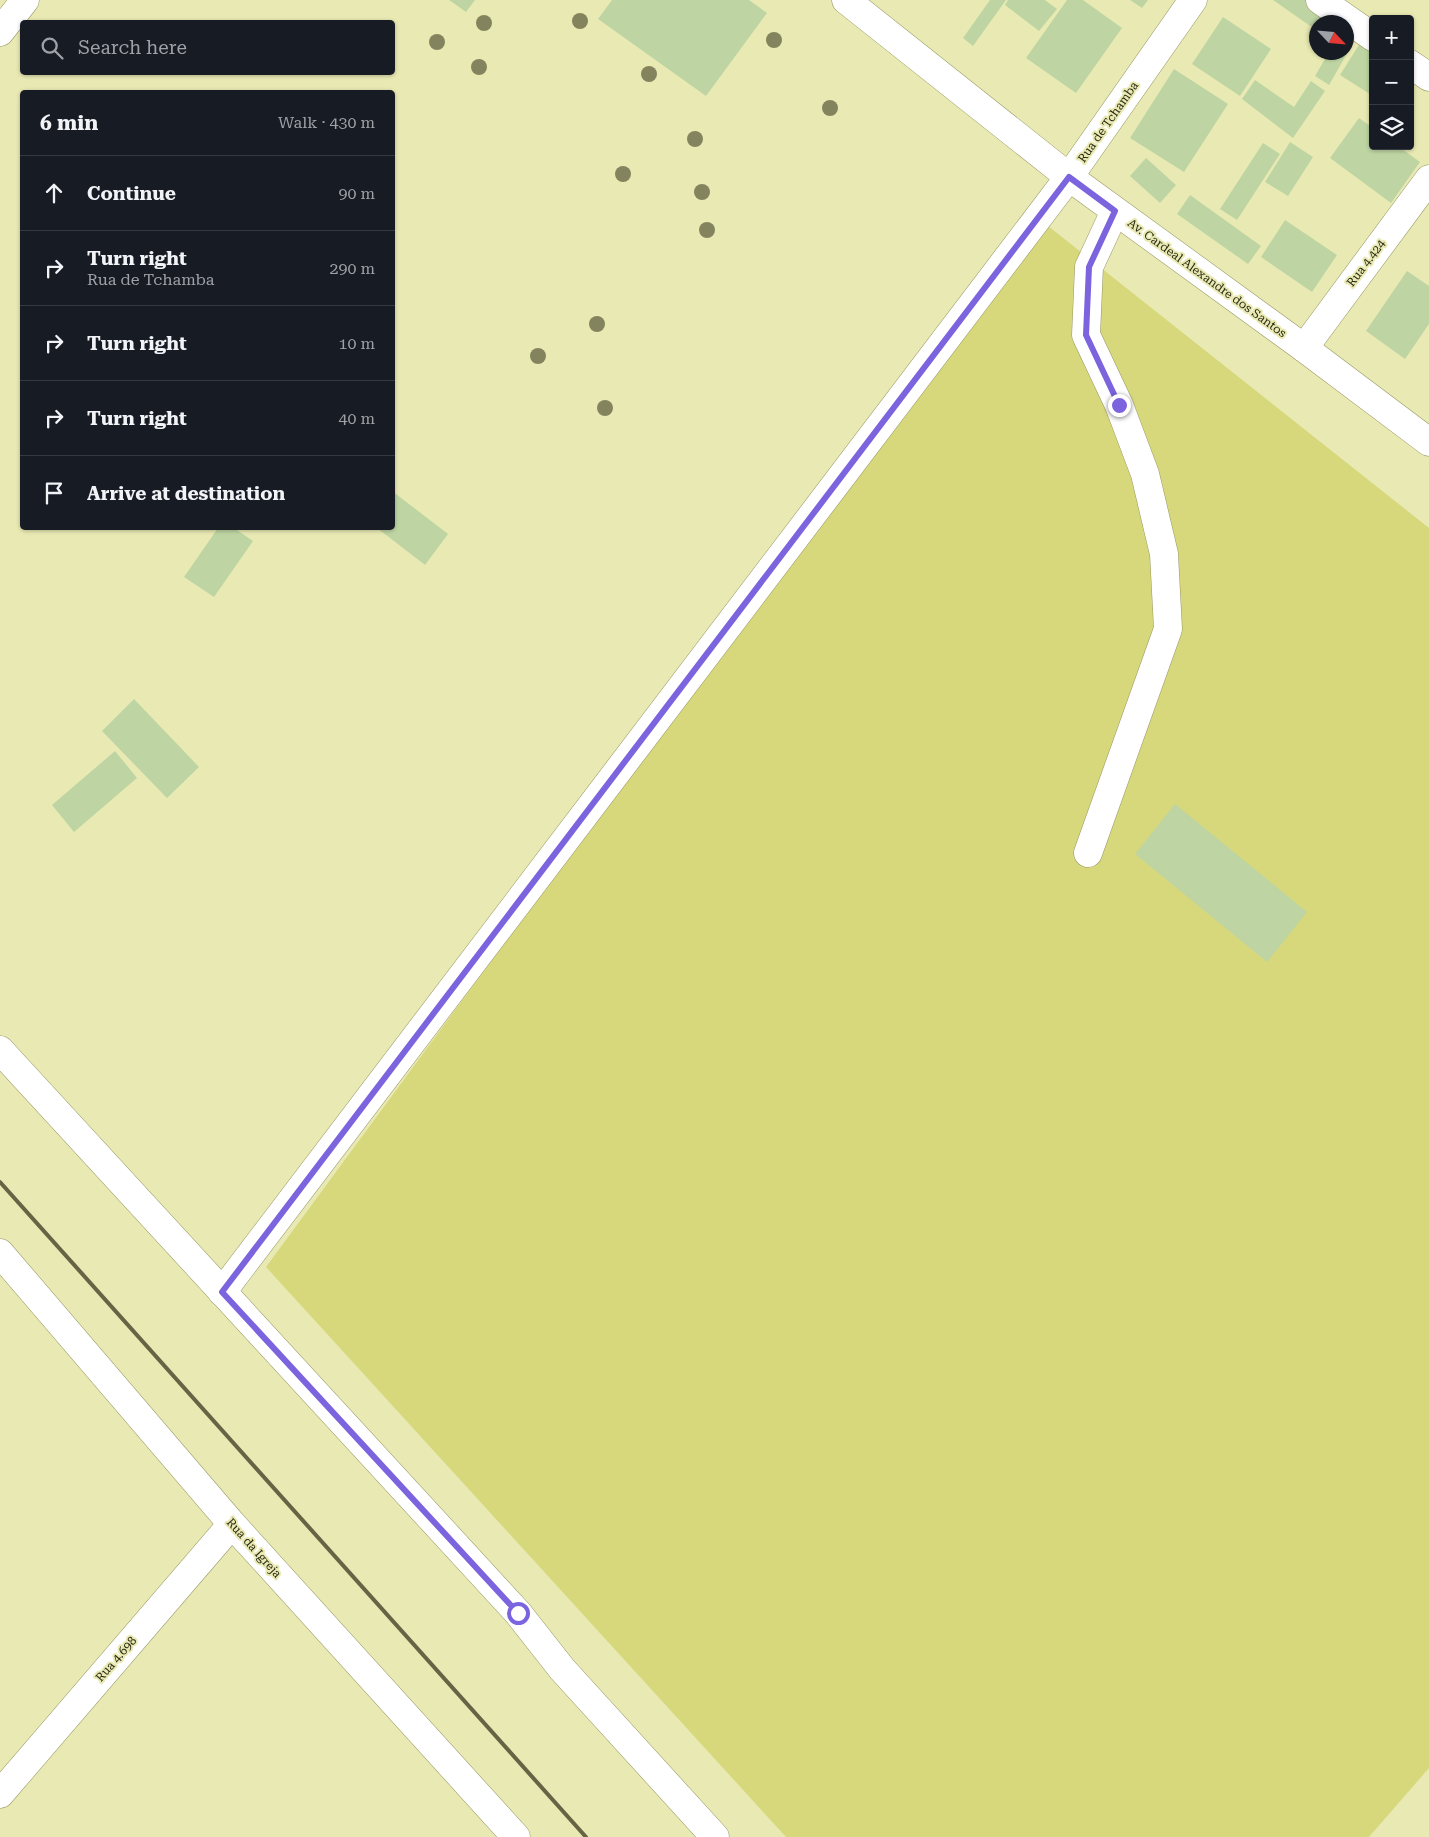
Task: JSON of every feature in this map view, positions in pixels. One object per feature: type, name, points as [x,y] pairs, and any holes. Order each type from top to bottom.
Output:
[{"type":"street","points":[[0,32],[25,0]]},
{"type":"street","name":"Av. Cardeal Alexandre dos Santos","points":[[846,0],[1069,177],[1304,348],[1429,442]]},
{"type":"street","name":"Rua de Tchamba","points":[[222,1292],[1069,177],[1193,0]]},
{"type":"street","points":[[1320,0],[1369,34]]},
{"type":"street","points":[[1414,67],[1429,77]]},
{"type":"street","name":"Rua 4.424","points":[[1304,348],[1429,179]]},
{"type":"street","points":[[1088,853],[1168,629],[1164,554],[1145,474],[1119,405],[1086,335],[1089,267],[1115,211]]},
{"type":"street","points":[[0,1050],[518,1613],[562,1669],[715,1837]]},
{"type":"street","name":"Rua da Igreja","points":[[0,1253],[232,1524],[516,1837]]},
{"type":"street","name":"Rua 4.698","points":[[0,1794],[232,1524]]},
{"type":"shaded area","points":[[1038,218],[1429,528],[1429,1768],[1369,1837],[786,1837],[266,1267]]},
{"type":"building","points":[[449,0],[475,0],[466,12]]},
{"type":"building","points":[[612,0],[749,0],[767,13],[706,96],[598,19]]},
{"type":"building","points":[[990,0],[1006,0],[973,46],[963,38]]},
{"type":"building","points":[[1008,0],[1045,0],[1057,9],[1039,31],[1005,5]]},
{"type":"building","points":[[1067,0],[1083,0],[1122,28],[1076,93],[1026,58]]},
{"type":"building","points":[[1130,0],[1148,0],[1142,8]]},
{"type":"building","points":[[1273,0],[1311,0],[1333,15],[1309,15],[1309,25]]},
{"type":"building","points":[[1223,17],[1271,49],[1240,96],[1192,64]]},
{"type":"building","points":[[1362,40],[1369,44],[1369,93],[1340,75],[1349,60],[1354,60],[1354,53]]},
{"type":"building","points":[[1324,60],[1343,60],[1329,85],[1315,76]]},
{"type":"building","points":[[1174,69],[1228,104],[1184,172],[1130,138]]},
{"type":"building","points":[[1255,80],[1294,107],[1311,81],[1325,91],[1293,138],[1242,99]]},
{"type":"building","points":[[1359,118],[1369,125],[1369,150],[1404,150],[1420,162],[1391,203],[1330,158]]},
{"type":"building","points":[[1290,142],[1313,157],[1288,196],[1265,182]]},
{"type":"building","points":[[1263,143],[1280,154],[1237,220],[1220,209]]},
{"type":"building","points":[[1146,158],[1176,185],[1160,203],[1130,176]]},
{"type":"building","points":[[1190,195],[1261,246],[1248,264],[1177,214]]},
{"type":"building","points":[[1285,220],[1337,255],[1312,292],[1261,257]]},
{"type":"building","points":[[1407,271],[1429,286],[1429,324],[1405,359],[1366,331]]},
{"type":"building","points":[[395,493],[448,534],[425,565],[380,530],[395,530]]},
{"type":"building","points":[[217,530],[237,530],[253,541],[214,597],[184,577]]},
{"type":"building","points":[[134,699],[199,767],[167,798],[102,731]]},
{"type":"building","points":[[115,751],[137,778],[74,832],[52,805]]},
{"type":"building","points":[[1175,804],[1307,912],[1267,962],[1135,854]]},
{"type":"railway","points":[[0,1182],[586,1837]]},
{"type":"route","points":[[518,1613],[222,1292],[1069,177],[1115,211],[1089,267],[1086,335],[1119,405]]}]
